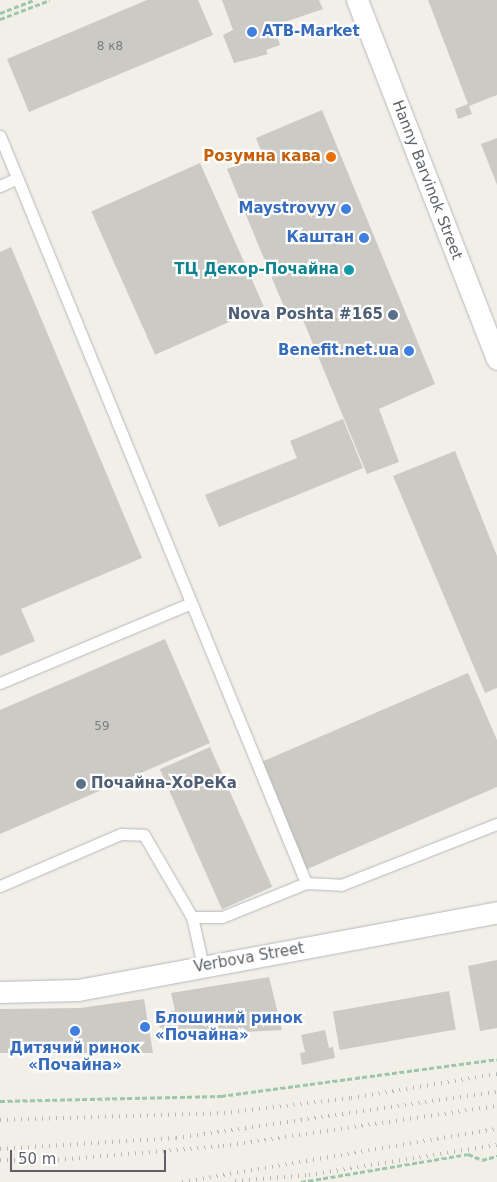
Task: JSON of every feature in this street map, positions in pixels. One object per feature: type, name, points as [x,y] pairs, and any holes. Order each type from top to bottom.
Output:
[{"type":"street","name":"Hanny Barvinok Street","points":[[357,0],[497,359]]},
{"type":"street","name":"Verbova Street","points":[[0,992],[78,990],[497,912]]},
{"type":"lane","points":[[0,136],[306,883]]},
{"type":"lane","points":[[0,186],[17,178]]},
{"type":"lane","points":[[0,683],[192,603]]},
{"type":"lane","points":[[192,917],[222,918],[306,883],[341,886],[497,824]]},
{"type":"lane","points":[[0,886],[121,834],[144,834],[192,917],[203,966]]},
{"type":"path","points":[[0,13],[34,0]]},
{"type":"path","points":[[0,19],[50,0]]},
{"type":"path","points":[[0,1101],[221,1096],[497,1059]]},
{"type":"path","points":[[302,1182],[468,1154],[482,1160],[497,1156]]},
{"type":"building","points":[[147,0],[198,0],[213,35],[29,112],[7,59]]},
{"type":"building","name":"ATB-Market","points":[[222,0],[319,0],[323,9],[273,26],[280,45],[266,50],[268,54],[234,63],[223,35],[233,30]]},
{"type":"building","points":[[428,0],[497,0],[497,95],[469,106],[472,114],[458,119],[455,109],[468,104]]},
{"type":"building","name":"ТЦ Декор-Почайна","points":[[322,110],[435,384],[379,409],[399,462],[367,474],[298,308],[286,312],[227,169],[263,156],[256,138]]},
{"type":"building","points":[[497,138],[497,185],[481,144]]},
{"type":"building","points":[[200,163],[264,306],[155,355],[91,211]]},
{"type":"building","points":[[11,247],[142,558],[21,609],[35,641],[0,656],[0,252]]},
{"type":"building","points":[[343,419],[363,468],[219,527],[205,495],[297,458],[290,441]]},
{"type":"building","points":[[455,451],[497,556],[497,688],[485,693],[393,476]]},
{"type":"building","points":[[165,639],[210,743],[0,834],[0,710]]},
{"type":"building","points":[[468,673],[497,740],[497,787],[305,870],[259,763]]},
{"type":"building","points":[[210,747],[272,887],[222,909],[160,769]]},
{"type":"building","points":[[497,960],[497,1028],[480,1031],[468,966]]},
{"type":"building","name":"Дитячий ринок «Почайна»","points":[[269,977],[282,1030],[161,1036],[158,1016],[175,1010],[171,993]]},
{"type":"building","points":[[449,991],[456,1029],[340,1050],[333,1011]]},
{"type":"building","name":"Дитячий ринок «Почайна»","points":[[144,999],[153,1053],[0,1053],[0,1009],[80,1008]]},
{"type":"building","points":[[325,1030],[329,1048],[333,1047],[335,1058],[302,1065],[300,1053],[305,1052],[301,1035]]},
{"type":"railway","points":[[0,1120],[224,1113],[351,1098],[497,1074]]},
{"type":"railway","points":[[0,1149],[176,1138],[497,1092]]},
{"type":"railway","points":[[0,1160],[44,1161],[223,1146],[497,1106]]},
{"type":"railway","points":[[182,1182],[497,1129]]},
{"type":"railway","points":[[235,1181],[309,1175],[497,1145]]},
{"type":"place","name":"ATB-Market","points":[[252,32]]},
{"type":"place","name":"Розумна кава","points":[[331,157]]},
{"type":"place","name":"Maystrovyy","points":[[346,209]]},
{"type":"place","name":"Каштан","points":[[364,238]]},
{"type":"place","name":"ТЦ Декор-Почайна","points":[[349,270]]},
{"type":"place","name":"Nova Poshta #165","points":[[393,315]]},
{"type":"place","name":"Benefit.net.ua","points":[[409,351]]},
{"type":"place","name":"Почайна-ХоРеКа","points":[[81,784]]},
{"type":"place","name":"Блошиний ринок «Почайна»","points":[[145,1027]]},
{"type":"place","name":"Дитячий ринок «Почайна»","points":[[75,1031]]}]
